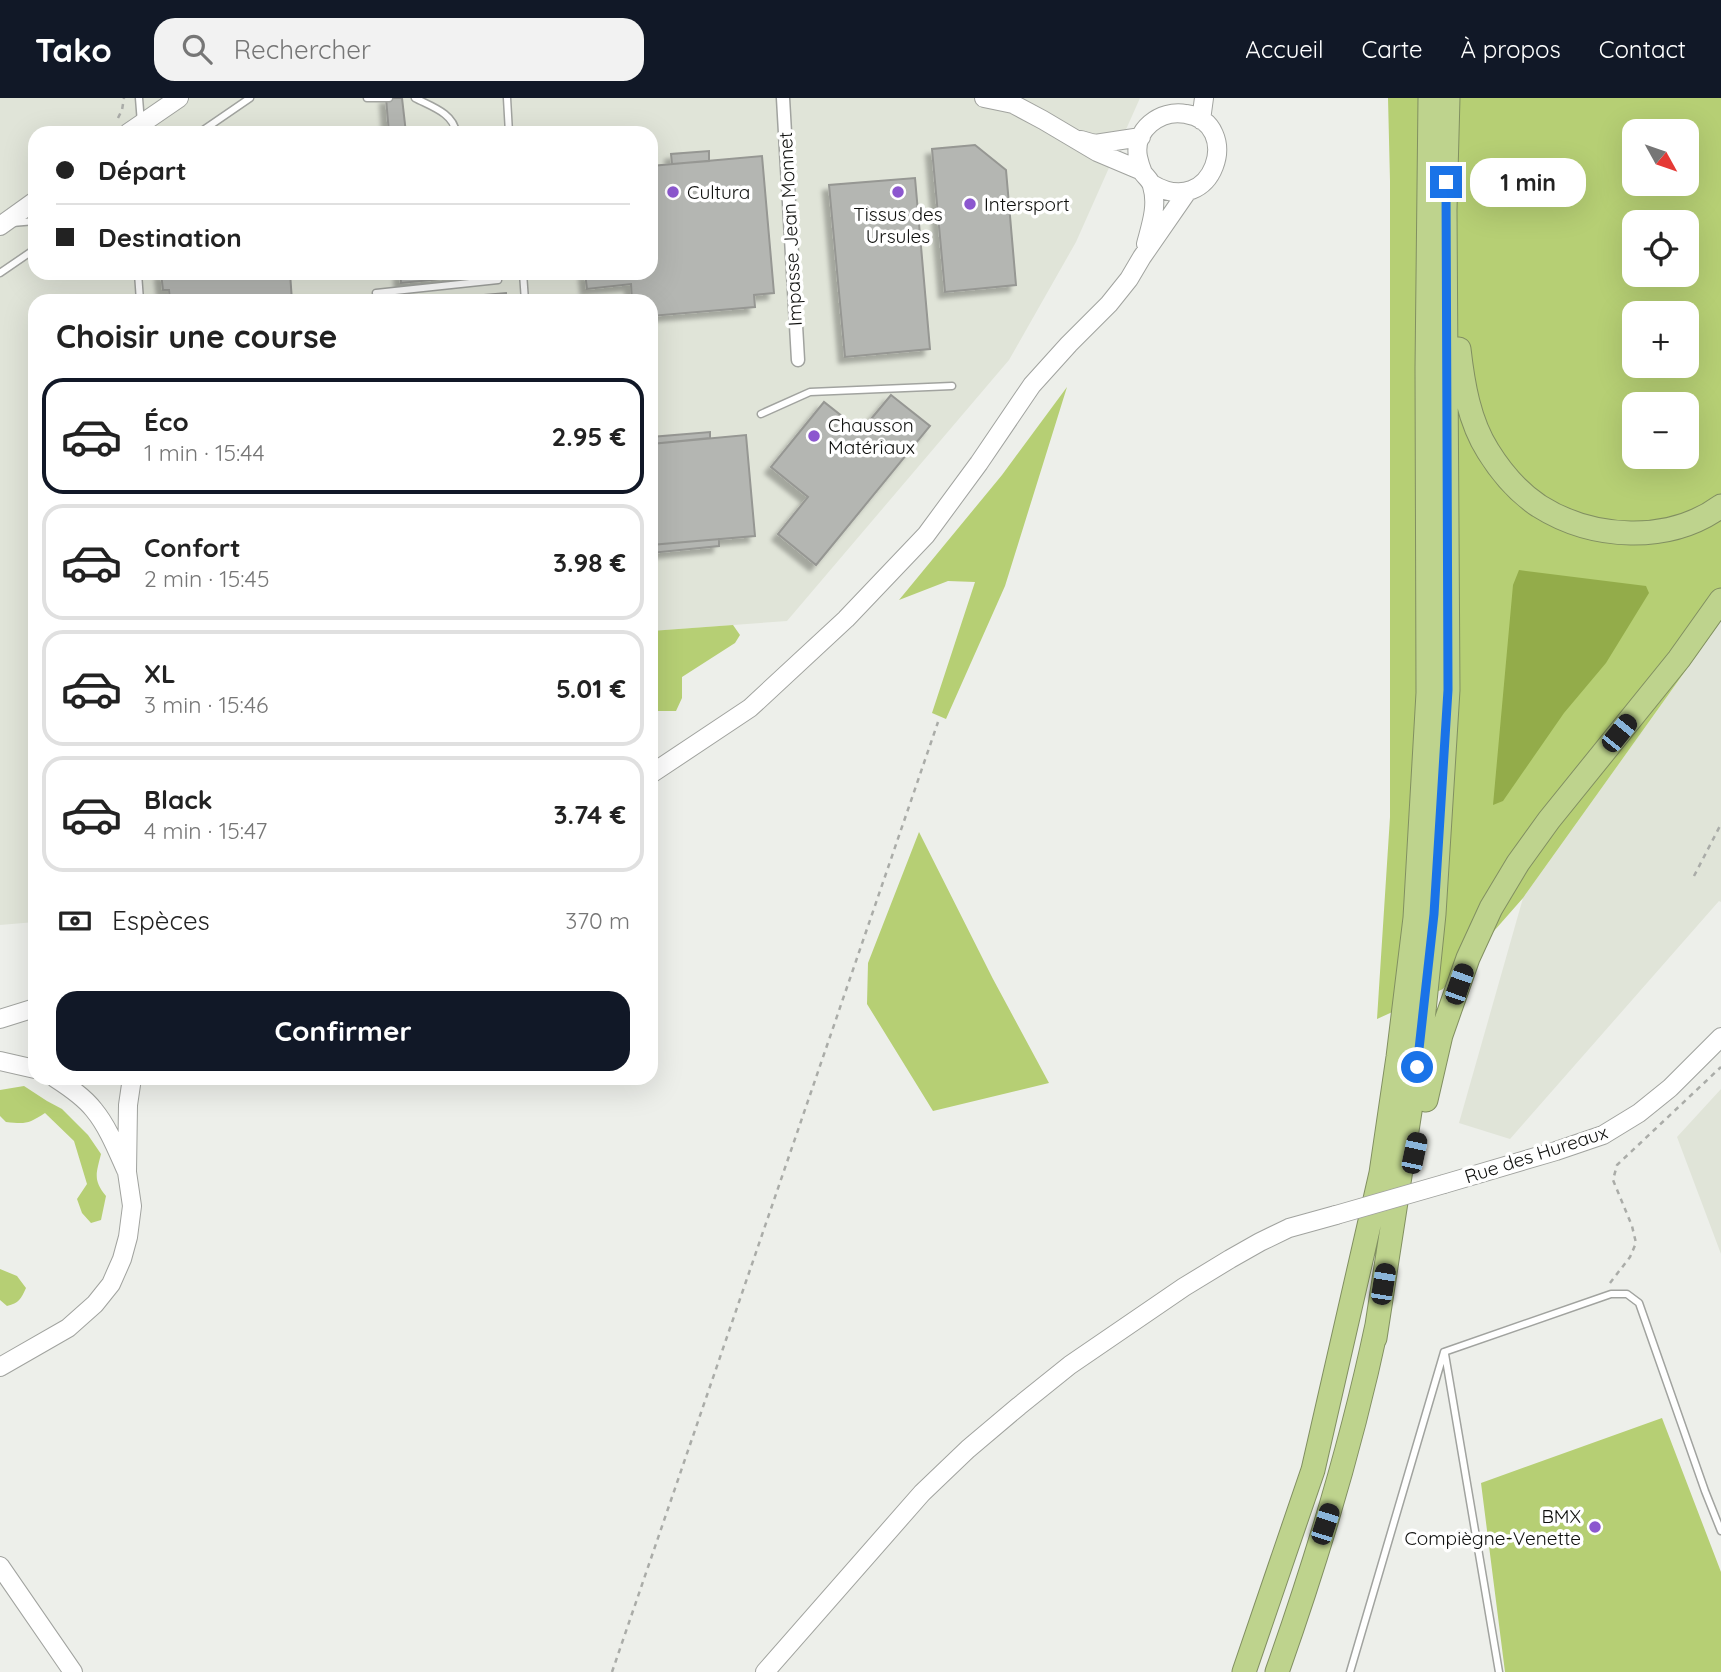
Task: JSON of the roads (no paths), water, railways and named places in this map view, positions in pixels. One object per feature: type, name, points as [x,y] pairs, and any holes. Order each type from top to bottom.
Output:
[{"type":"highway","points":[[1418,98],[1427,368]]},
{"type":"highway","points":[[1244,1672],[1313,1470],[1381,1173],[1415,918],[1428,693],[1430,98]]},
{"type":"highway","points":[[1449,98],[1458,341],[1468,403],[1487,449],[1502,472],[1538,505],[1582,526],[1602,530],[1631,534],[1655,532],[1679,526],[1721,506]]},
{"type":"highway","points":[[1375,1338],[1421,1040],[1434,914],[1448,690],[1445,210],[1449,98]]},
{"type":"highway","points":[[1277,1672],[1340,1474],[1375,1338],[1441,1035],[1468,958],[1491,908],[1518,863],[1549,820],[1679,659],[1721,600]]},
{"type":"main road","points":[[129,126],[179,98]]},
{"type":"main road","points":[[984,98],[1014,101],[1097,152],[1147,177],[1163,190],[1175,193],[1199,187],[1216,167],[1218,154],[1211,129],[1175,105],[1153,121],[1141,137],[1137,154],[1147,177],[1154,213],[1142,257]]},
{"type":"main road","points":[[1201,120],[1204,98]]},
{"type":"main road","points":[[1074,138],[1095,144],[1141,137]]},
{"type":"main road","points":[[658,769],[750,708],[846,620],[926,535],[1032,385],[1109,304],[1129,279],[1187,192]]},
{"type":"main road","points":[[1,225],[28,206]]},
{"type":"main road","points":[[0,1019],[28,1010]]},
{"type":"main road","name":"Rue des Hureaux","points":[[765,1672],[922,1493],[968,1449],[1070,1365],[1184,1287],[1259,1242],[1289,1228],[1603,1135],[1639,1113],[1670,1088],[1721,1037]]},
{"type":"main road","points":[[0,1061],[28,1067]]},
{"type":"main road","points":[[66,1085],[94,1110],[112,1139],[127,1172]]},
{"type":"main road","points":[[0,1367],[68,1328],[111,1284],[128,1237],[132,1206],[127,1172],[131,1085]]},
{"type":"main road","points":[[0,1566],[73,1672]]},
{"type":"street","name":"Impasse Jean Monnet","points":[[783,98],[798,360]]},
{"type":"lane","points":[[129,126],[139,98]]},
{"type":"lane","points":[[210,126],[250,98]]},
{"type":"lane","points":[[367,98],[389,98]]},
{"type":"lane","points":[[415,98],[450,117],[455,126]]},
{"type":"lane","points":[[507,98],[509,126]]},
{"type":"lane","points":[[1,225],[28,222]]},
{"type":"lane","points":[[0,273],[28,254]]},
{"type":"lane","points":[[376,293],[498,280]]},
{"type":"lane","points":[[761,414],[810,392],[952,386]]},
{"type":"lane","points":[[1444,1352],[1611,1294],[1627,1294],[1639,1303],[1721,1531]]},
{"type":"lane","points":[[1350,1672],[1444,1352]]},
{"type":"lane","points":[[1444,1352],[1499,1672]]},
{"type":"place","name":"Cultura","points":[[673,192]]},
{"type":"place","name":"Tissus des Ursules","points":[[898,192]]},
{"type":"place","name":"Intersport","points":[[970,204]]},
{"type":"place","name":"Chausson Matériaux","points":[[814,436]]},
{"type":"place","name":"BMX Compiègne-Venette","points":[[1595,1527]]}]
